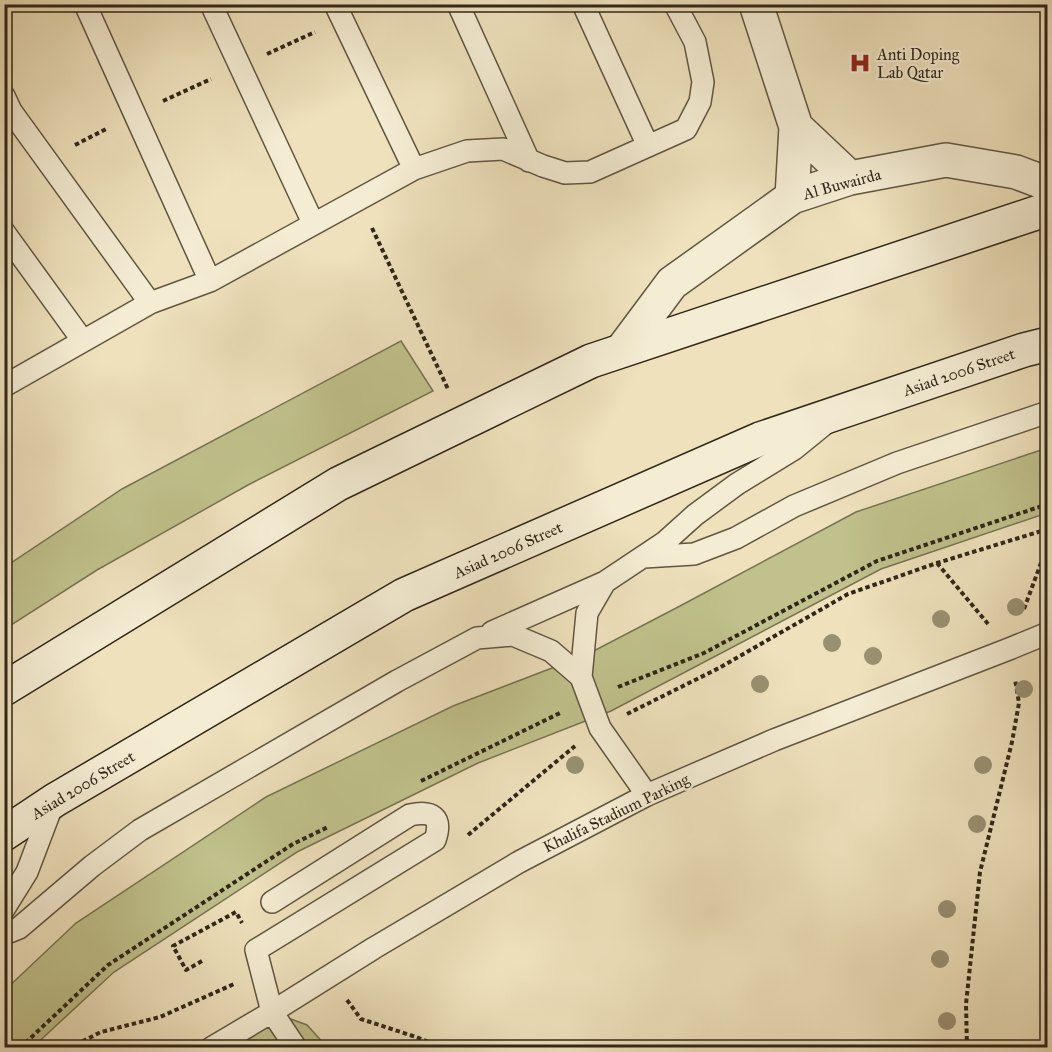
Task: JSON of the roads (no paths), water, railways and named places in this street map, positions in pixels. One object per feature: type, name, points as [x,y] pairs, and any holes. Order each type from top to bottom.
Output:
[{"type":"main road","points":[[756,4],[796,128],[792,197]]},
{"type":"main road","points":[[796,128],[850,178]]},
{"type":"main road","name":"Al Buwairda","points":[[622,350],[672,283],[792,197],[850,178],[946,160],[1016,171],[1047,184]]},
{"type":"main road","points":[[4,689],[338,484],[591,361],[1047,209]]},
{"type":"main road","name":"Asiad 2006 Street","points":[[4,834],[55,800],[404,595],[760,439],[1047,344]]},
{"type":"lane","points":[[85,4],[210,281]]},
{"type":"lane","points":[[212,4],[313,224]]},
{"type":"lane","points":[[335,4],[414,168]]},
{"type":"lane","points":[[458,4],[529,161]]},
{"type":"lane","points":[[583,4],[648,146]]},
{"type":"lane","points":[[4,386],[150,303],[210,281],[414,168],[467,151],[502,148],[529,161],[565,173],[590,172],[686,129],[700,102],[703,82],[695,42],[675,4]]},
{"type":"lane","points":[[4,96],[11,111],[150,303]]},
{"type":"lane","points":[[4,232],[83,341]]},
{"type":"lane","points":[[640,557],[694,554],[736,538],[794,506],[897,463],[1047,411]]},
{"type":"lane","points":[[4,934],[19,928],[92,866],[140,830],[397,681],[477,638],[604,582],[665,542],[737,484],[794,449],[841,412]]},
{"type":"lane","points":[[581,677],[587,613],[604,582]]},
{"type":"lane","name":"Khalifa Stadium Parking","points":[[211,1047],[519,862],[647,795],[774,740],[1009,650],[1047,633]]},
{"type":"lane","points":[[477,638],[513,635],[551,651],[581,677],[600,728],[647,795]]},
{"type":"lane","points":[[4,909],[27,872],[55,800]]},
{"type":"lane","points":[[272,902],[410,815],[425,813],[433,815],[438,821],[435,840],[259,960],[272,1012],[296,1047]]},
{"type":"place","name":"Anti Doping Lab Qatar","points":[[860,63]]}]
